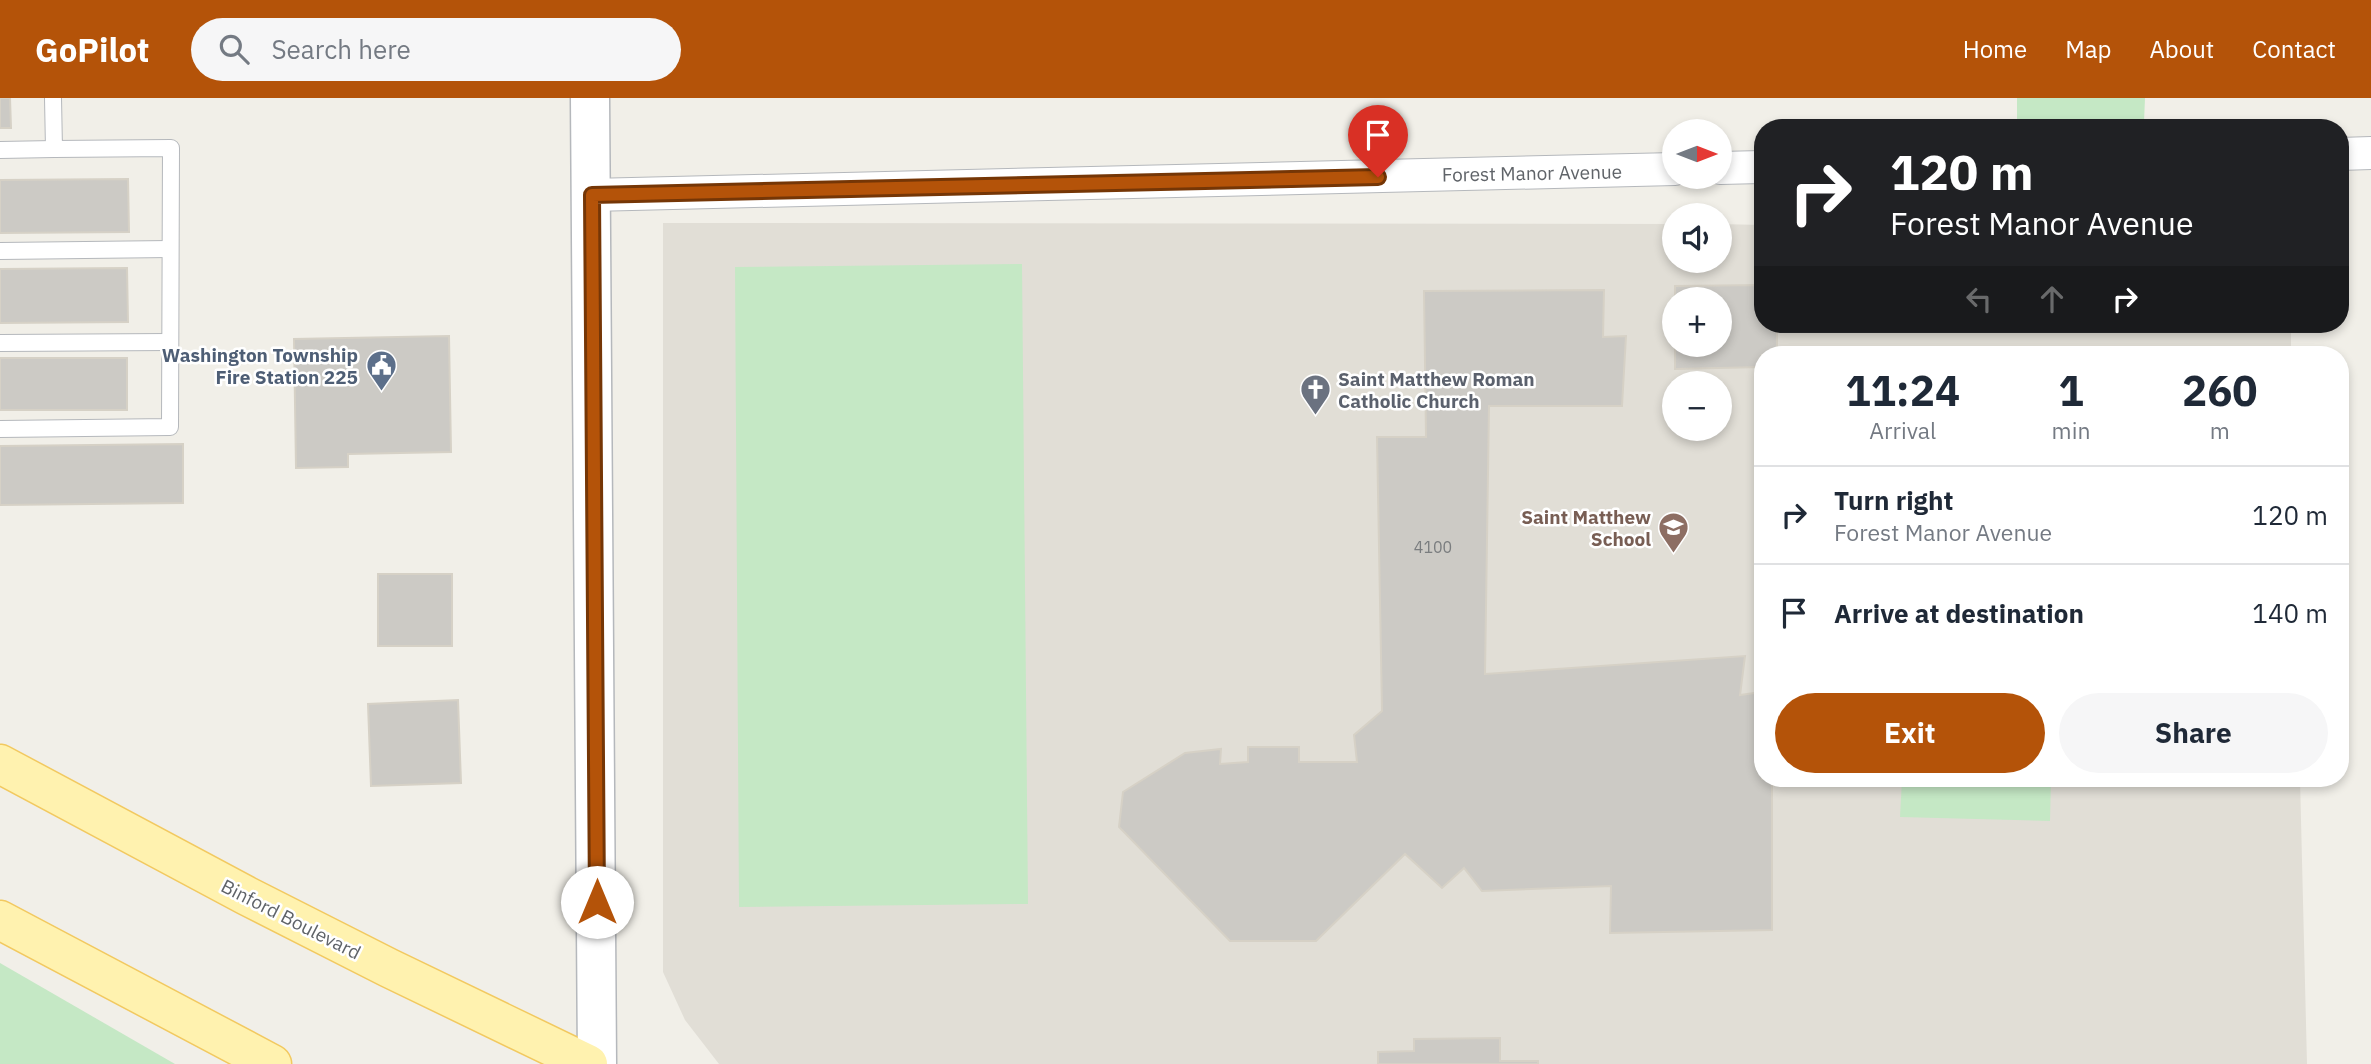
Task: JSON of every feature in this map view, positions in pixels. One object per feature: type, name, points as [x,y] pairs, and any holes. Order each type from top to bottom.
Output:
[{"type":"main road","name":"Binford Boulevard","points":[[0,764],[247,896],[431,989],[588,1064]]},
{"type":"main road","points":[[0,920],[272,1064]]},
{"type":"street","points":[[590,98],[597,1064]]},
{"type":"street","points":[[2349,154],[2371,153]]},
{"type":"street","points":[[1732,168],[1754,167]]},
{"type":"street","name":"Forest Manor Avenue","points":[[592,195],[1662,169]]},
{"type":"lane","points":[[53,98],[54,149]]},
{"type":"lane","points":[[0,150],[171,148],[170,427],[0,429]]},
{"type":"lane","points":[[0,251],[170,248]]},
{"type":"lane","points":[[0,343],[170,342]]},
{"type":"shaded area","points":[[663,223],[1662,224],[1662,273],[1732,273],[1732,224],[1754,225],[1754,333],[2291,333],[2291,346],[1754,346],[1754,787],[2300,787],[2307,1064],[719,1064],[685,1020],[663,972]]},
{"type":"green space","points":[[2017,98],[2145,98],[2144,119],[2017,119]]},
{"type":"green space","points":[[1022,264],[1028,904],[739,907],[735,267]]},
{"type":"green space","points":[[1902,787],[2051,787],[2050,821],[1900,817]]},
{"type":"green space","points":[[0,963],[175,1064],[0,1064]]},
{"type":"building","points":[[0,98],[10,98],[11,128],[0,128]]},
{"type":"building","points":[[128,179],[129,232],[0,233],[0,180]]},
{"type":"building","points":[[127,268],[128,322],[0,323],[0,269]]},
{"type":"building","points":[[1754,285],[1754,333],[1777,333],[1777,346],[1754,346],[1754,367],[1675,369],[1675,357],[1732,357],[1732,287],[1675,287]]},
{"type":"building","points":[[1604,290],[1603,337],[1626,336],[1622,406],[1489,406],[1485,674],[1745,656],[1740,695],[1754,693],[1754,787],[1772,787],[1772,930],[1610,933],[1611,886],[1482,891],[1464,868],[1442,888],[1405,854],[1316,941],[1230,941],[1119,827],[1123,792],[1185,753],[1221,749],[1220,764],[1248,762],[1248,747],[1299,747],[1299,762],[1357,762],[1354,735],[1382,711],[1377,437],[1426,437],[1424,291]]},
{"type":"building","points":[[449,336],[451,452],[348,454],[348,467],[296,468],[294,339]]},
{"type":"building","points":[[0,358],[127,358],[127,410],[0,410]]},
{"type":"building","points":[[183,444],[183,503],[0,505],[0,446]]},
{"type":"building","points":[[378,574],[452,574],[452,646],[378,646]]},
{"type":"building","points":[[458,700],[461,783],[371,786],[368,704]]},
{"type":"building","points":[[1500,1038],[1500,1061],[1538,1061],[1538,1064],[1378,1064],[1378,1052],[1414,1051],[1414,1039]]},
{"type":"place","name":"Washington Township Fire Station 225","points":[[381,393]]},
{"type":"place","name":"Saint Matthew Roman Catholic Church","points":[[1315,417]]},
{"type":"place","name":"Saint Matthew School","points":[[1674,555]]},
{"type":"route","points":[[597,902],[592,195],[1378,177]]}]
